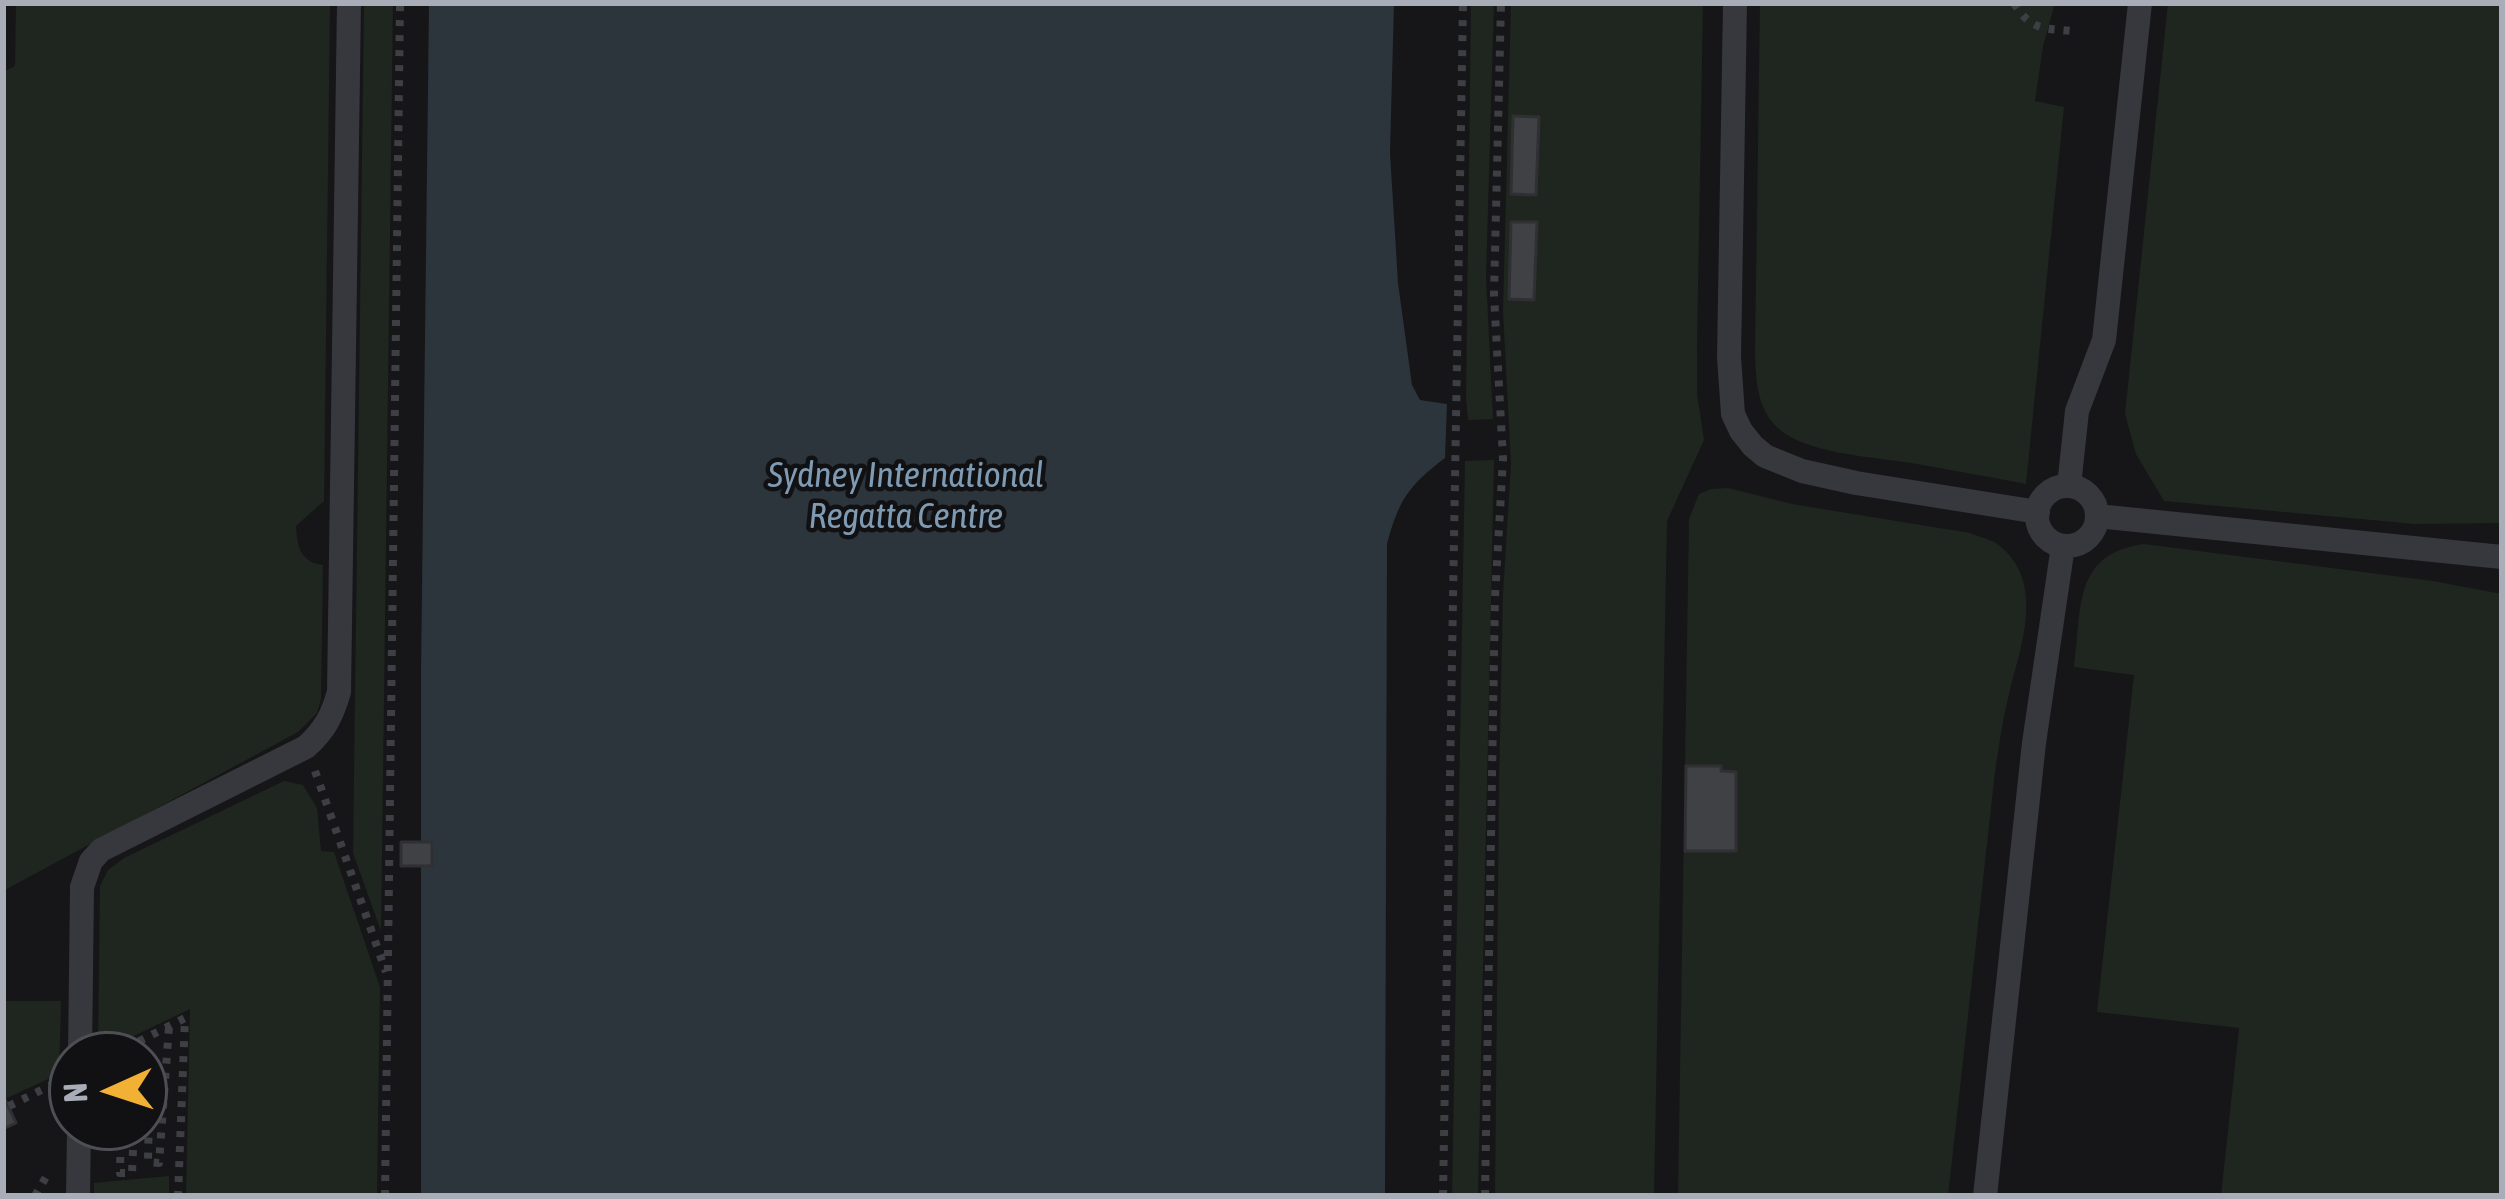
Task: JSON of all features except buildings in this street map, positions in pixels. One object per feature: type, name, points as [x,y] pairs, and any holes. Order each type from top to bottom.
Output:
[{"type":"lane","points":[[80,1031],[82,887],[91,860],[101,850],[306,747],[333,714],[339,692],[349,3]]},
{"type":"lane","points":[[1736,3],[1730,374],[1733,414],[1741,431],[1766,456],[1802,471],[2038,512]]},
{"type":"lane","points":[[2068,486],[2077,411],[2097,364],[2106,326],[2140,3]]},
{"type":"lane","points":[[2068,486],[2086,493],[2097,516],[2091,535],[2063,546],[2044,534],[2038,512],[2045,496],[2068,486]]},
{"type":"lane","points":[[2097,516],[2502,557]]},
{"type":"lane","points":[[1985,1196],[2033,743],[2063,546]]},
{"type":"lane","points":[[78,1196],[79,1151]]},
{"type":"path","points":[[385,1196],[400,3]]},
{"type":"path","points":[[1443,1196],[1462,3]]},
{"type":"path","points":[[1485,1196],[1495,597],[1503,459],[1494,295],[1501,3]]},
{"type":"path","points":[[2014,3],[2025,20],[2041,28],[2071,32]]},
{"type":"path","points":[[306,747],[388,979]]},
{"type":"path","points":[[159,1031],[184,1018],[178,1196]]},
{"type":"path","points":[[168,1040],[169,1026]]},
{"type":"path","points":[[8,1106],[48,1087]]},
{"type":"path","points":[[120,1151],[120,1173],[132,1173],[133,1151]]},
{"type":"path","points":[[148,1151],[148,1162],[159,1162],[160,1151]]},
{"type":"shaded area","points":[[16,3],[330,3],[324,501],[296,526],[301,552],[323,565],[317,713],[298,732],[3,891],[3,72],[15,66]]},
{"type":"shaded area","points":[[364,3],[393,3],[381,931],[353,853]]},
{"type":"shaded area","points":[[1471,3],[1494,3],[1486,277],[1493,419],[1468,420],[1466,398]]},
{"type":"shaded area","points":[[1511,3],[1703,3],[1697,394],[1704,440],[1667,521],[1654,1196],[1495,1196],[1503,594],[1511,463],[1503,311]]},
{"type":"shaded area","points":[[1760,3],[2055,3],[2035,101],[2064,107],[2026,484],[1822,449],[1791,437],[1766,412],[1757,383],[1755,351]]},
{"type":"shaded area","points":[[2168,3],[2502,3],[2502,523],[2415,524],[2164,501],[2136,454],[2125,414]]},
{"type":"shaded area","points":[[1494,460],[1478,1196],[1452,1196],[1465,461]]},
{"type":"shaded area","points":[[1728,488],[1792,504],[1970,533],[1996,543],[2021,575],[2026,593],[2024,632],[1995,772],[1948,1196],[1678,1196],[1689,519],[1699,494]]},
{"type":"shaded area","points":[[2144,544],[2502,594],[2502,1196],[2221,1196],[2239,1028],[2097,1012],[2134,675],[2074,667],[2078,625],[2092,572],[2104,559]]},
{"type":"shaded area","points":[[284,781],[303,785],[317,808],[321,851],[334,852],[380,987],[377,1196],[186,1196],[190,1009],[144,1031],[98,1031],[100,886],[108,870]]},
{"type":"shaded area","points":[[3,1001],[61,1001],[60,1031],[48,1031],[48,1079],[5,1099]]},
{"type":"shaded area","points":[[169,1176],[169,1196],[94,1196],[94,1183]]},
{"type":"water","name":"Sydney International Regatta Centre","points":[[429,3],[1394,3],[1390,153],[1398,283],[1412,385],[1420,400],[1447,404],[1445,458],[1407,495],[1387,544],[1385,1196],[421,1196]]}]
